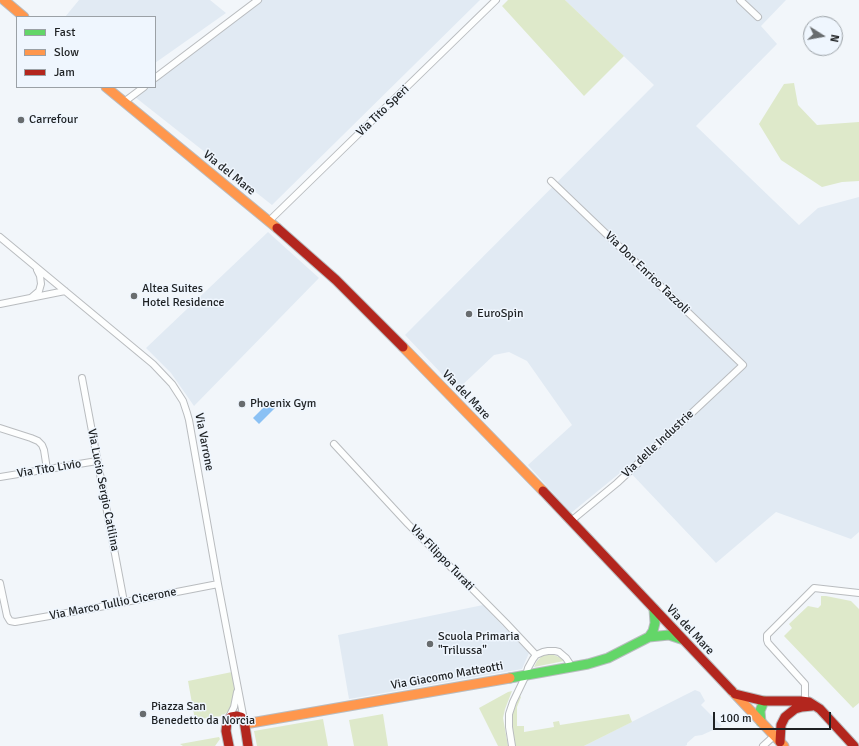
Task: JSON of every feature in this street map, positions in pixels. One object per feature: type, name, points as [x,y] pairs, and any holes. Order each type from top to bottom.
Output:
[{"type":"main road","points":[[4,0],[23,16]]},
{"type":"main road","name":"Via del Mare","points":[[107,88],[269,221],[336,280],[380,322],[779,741]]},
{"type":"main road","points":[[649,636],[656,624],[654,609]]},
{"type":"main road","name":"Via Giacomo Matteotti","points":[[227,721],[231,717],[237,716],[241,717],[244,722],[588,664],[608,658],[649,636],[664,635],[682,639]]},
{"type":"main road","points":[[734,694],[764,701],[810,702],[820,709],[854,746]]},
{"type":"main road","points":[[747,708],[764,701]]},
{"type":"main road","points":[[761,722],[760,711],[764,701]]},
{"type":"main road","points":[[779,741],[781,725],[792,711],[799,708],[815,706]]},
{"type":"main road","points":[[227,721],[226,731],[229,746]]},
{"type":"main road","name":"Via Varrone","points":[[244,722],[248,746]]},
{"type":"street","points":[[156,77],[258,0]]},
{"type":"street","name":"Via Tito Speri","points":[[269,221],[496,0]]},
{"type":"street","points":[[740,0],[758,18]]},
{"type":"street","points":[[124,102],[143,88]]},
{"type":"street","name":"Via Don Enrico Tazzoli","points":[[551,181],[742,365]]},
{"type":"street","name":"Via Varrone","points":[[0,237],[131,344],[159,369],[172,384],[183,402],[188,413],[244,722]]},
{"type":"street","points":[[31,297],[38,291],[41,284],[40,276],[34,266]]},
{"type":"street","points":[[0,304],[65,291]]},
{"type":"street","name":"Via delle Industrie","points":[[571,521],[617,482],[742,365]]},
{"type":"street","name":"Via Lucio Sergio Catilina","points":[[82,378],[124,602]]},
{"type":"street","points":[[0,428],[38,441],[44,450],[48,469]]},
{"type":"street","name":"Via Filippo Turati","points":[[334,444],[408,524],[536,655]]},
{"type":"street","name":"Via Tito Livio","points":[[0,477],[97,461]]},
{"type":"street","name":"Via Marco Tullio Cicerone","points":[[0,583],[6,614],[8,619],[13,622],[218,584]]},
{"type":"street","points":[[805,701],[805,684],[768,644],[767,635],[814,588],[859,593]]},
{"type":"street","points":[[512,746],[509,727],[509,714],[530,664],[536,655],[548,651],[559,652],[566,658],[572,667]]},
{"type":"street","name":"Via Varrone","points":[[227,721],[235,703],[237,695],[237,682]]},
{"type":"street","points":[[763,746],[779,741]]},
{"type":"shaded area","points":[[79,0],[210,0],[226,13],[156,62],[156,16],[66,16]]},
{"type":"shaded area","points":[[262,0],[480,0],[272,205],[135,97],[147,88],[156,88],[156,81]]},
{"type":"shaded area","points":[[565,0],[786,0],[761,26],[777,44],[696,126],[799,225],[818,208],[859,197],[859,532],[851,539],[776,512],[716,563],[626,468],[571,513],[528,465],[572,425],[527,361],[509,352],[494,355],[457,390],[405,335],[654,85]]},
{"type":"shaded area","points":[[268,232],[319,278],[194,406],[171,373],[146,348]]},
{"type":"shaded area","name":"Scuola Primaria \"Trilussa\"","points":[[483,605],[529,653],[522,669],[349,699],[338,635]]},
{"type":"shaded area","points":[[695,690],[700,692],[705,701],[701,705],[722,726],[702,735],[695,736],[687,743],[687,745],[584,746]]},
{"type":"green space","points":[[508,0],[565,0],[624,56],[584,96],[502,6]]},
{"type":"green space","points":[[794,83],[798,105],[817,125],[859,122],[859,181],[842,182],[822,187],[781,160],[759,124],[784,84]]},
{"type":"green space","points":[[821,596],[851,601],[859,609],[859,703],[853,708],[784,636],[792,628],[789,624],[808,606],[818,608],[821,605]]},
{"type":"green space","points":[[551,654],[564,661],[534,667],[542,656]]},
{"type":"green space","points":[[232,672],[235,693],[234,702],[230,710],[222,716],[195,720],[188,681]]},
{"type":"green space","points":[[512,691],[503,718],[508,746],[498,746],[479,708]]},
{"type":"green space","points":[[520,696],[521,697],[517,707],[517,726],[524,726],[524,732],[554,727],[553,722],[559,721],[560,725],[629,714],[632,722],[584,746],[515,746],[511,718],[512,712]]},
{"type":"green space","points":[[383,714],[388,746],[354,746],[349,720]]},
{"type":"green space","points":[[323,719],[328,746],[257,746],[254,731]]},
{"type":"green space","points":[[219,737],[220,739],[215,746],[183,746],[180,744]]},
{"type":"water","points":[[269,402],[275,408],[259,424],[253,418]]},
{"type":"traffic: fast","points":[[649,637],[653,631],[655,623],[654,609]]},
{"type":"traffic: fast","points":[[510,678],[588,664],[608,658],[649,637],[669,635],[681,639]]},
{"type":"traffic: fast","points":[[761,722],[760,711],[764,701]]},
{"type":"traffic: slow","points":[[4,0],[23,16]]},
{"type":"traffic: slow","points":[[107,88],[277,228]]},
{"type":"traffic: slow","points":[[403,347],[543,491]]},
{"type":"traffic: slow","points":[[245,724],[510,678]]},
{"type":"traffic: slow","points":[[732,691],[784,746]]},
{"type":"traffic: jam","points":[[277,228],[336,280],[403,347]]},
{"type":"traffic: jam","points":[[543,491],[732,691]]},
{"type":"traffic: jam","points":[[735,694],[764,701],[809,702],[820,709],[854,746]]},
{"type":"traffic: jam","points":[[780,742],[781,725],[785,717],[795,709],[812,706]]},
{"type":"traffic: jam","points":[[229,746],[226,731],[227,721],[231,717],[237,716],[244,720],[248,746]]},
{"type":"place","name":"Carrefour","points":[[21,120]]},
{"type":"place","name":"Altea Suites Hotel Residence","points":[[134,296]]},
{"type":"place","name":"EuroSpin","points":[[469,314]]},
{"type":"place","name":"Phoenix Gym","points":[[242,404]]},
{"type":"place","name":"Scuola Primaria \"Trilussa\"","points":[[430,644]]},
{"type":"place","name":"Piazza San Benedetto da Norcia","points":[[143,714]]}]
